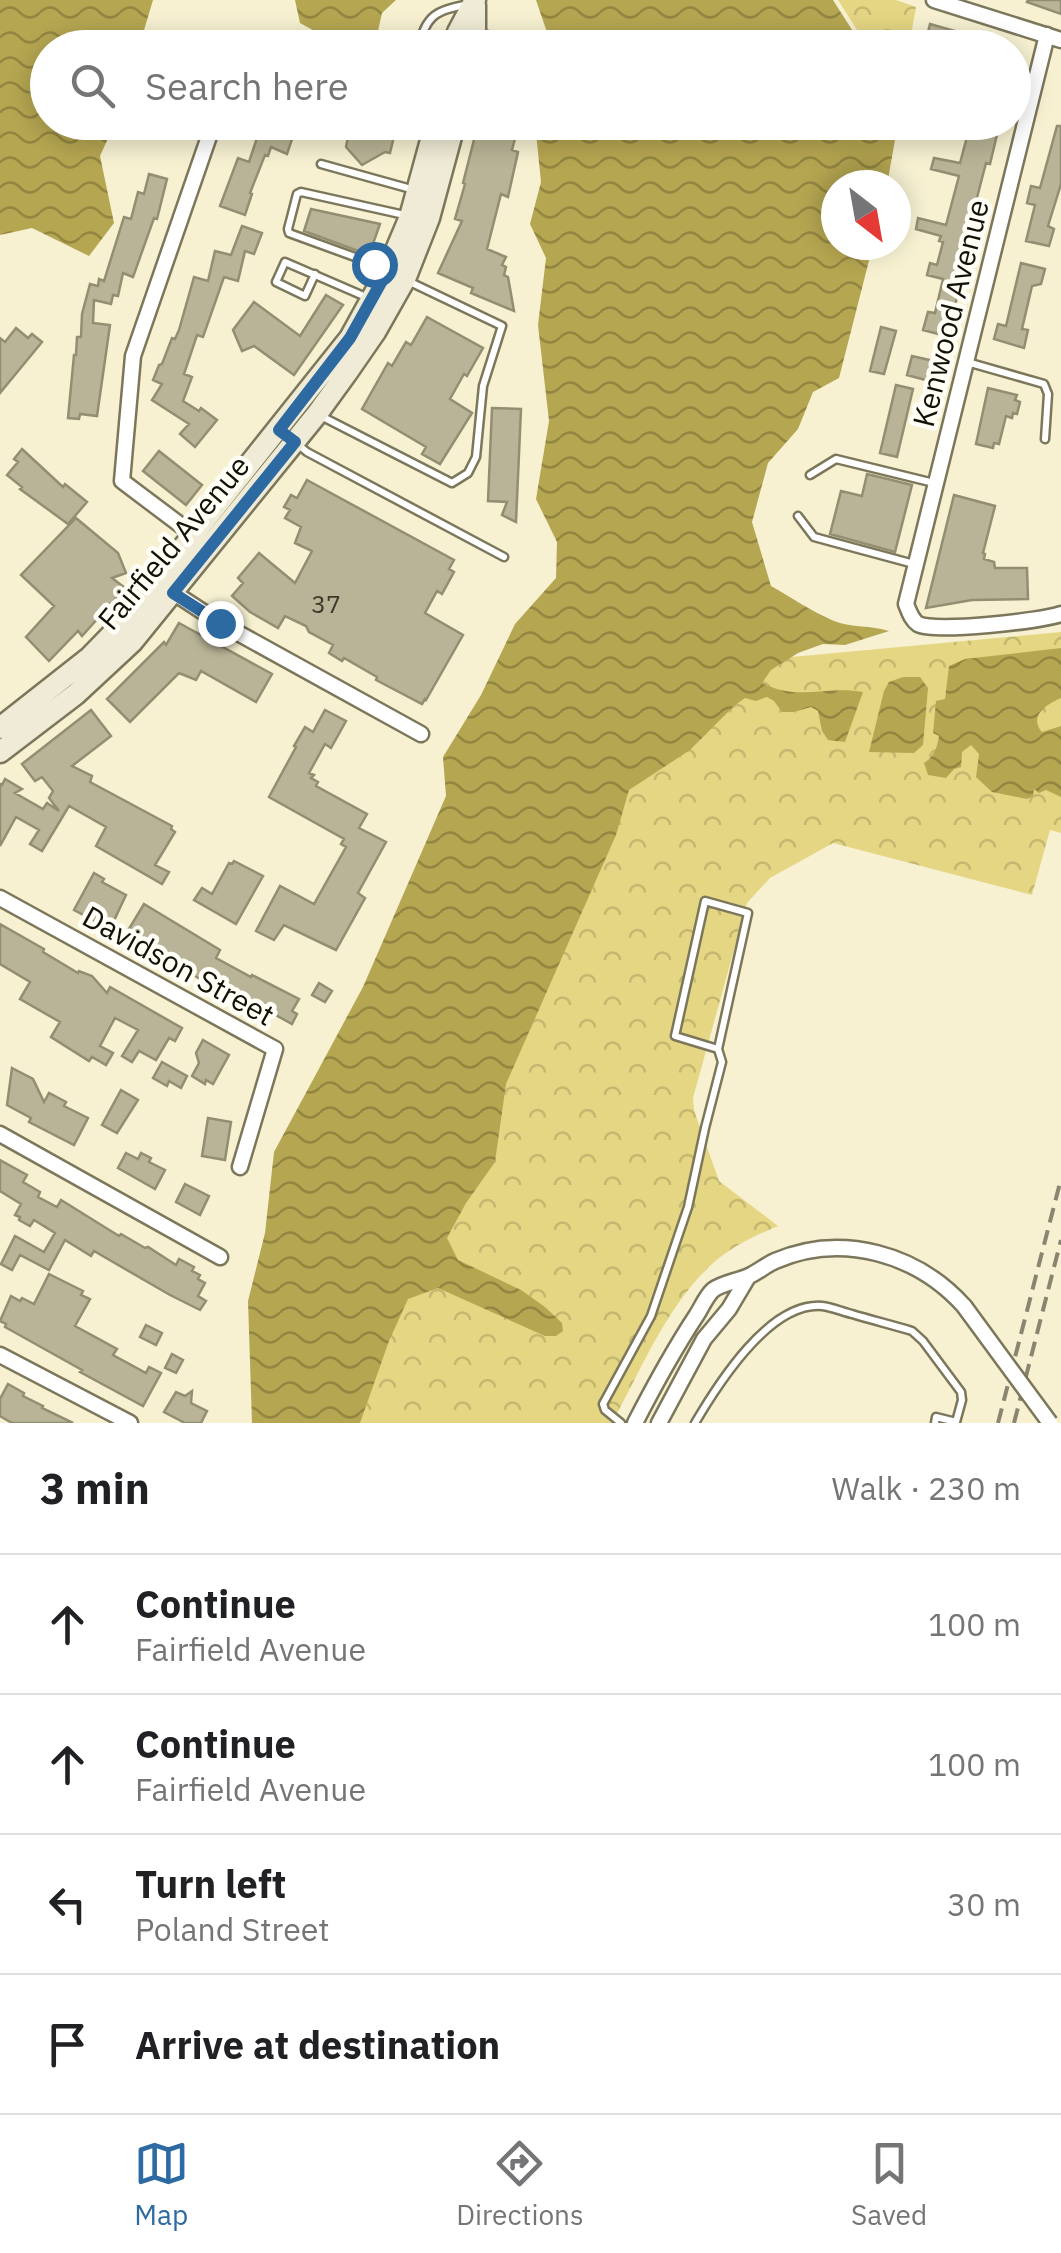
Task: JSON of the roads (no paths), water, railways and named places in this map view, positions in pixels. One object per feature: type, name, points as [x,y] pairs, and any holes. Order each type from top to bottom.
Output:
[{"type":"main road","points":[[474,30],[475,1]]},
{"type":"main road","points":[[459,30],[475,1]]},
{"type":"main road","name":"Fairfield Avenue","points":[[0,728],[70,686],[132,642],[165,587],[375,332],[396,274],[431,140]]},
{"type":"main road","name":"Fairfield Avenue","points":[[308,409],[371,300],[396,274],[428,218],[450,140]]},
{"type":"main road","name":"Fairfield Avenue","points":[[0,752],[70,686]]},
{"type":"street","points":[[934,0],[1029,30]]},
{"type":"street","name":"Kenwood Avenue","points":[[1031,123],[1054,38]]},
{"type":"street","points":[[202,541],[122,481],[133,356],[208,140]]},
{"type":"street","name":"Kenwood Avenue","points":[[1026,140],[906,604],[913,620],[928,627],[954,628],[1061,614]]},
{"type":"street","points":[[165,587],[220,623],[422,734]]},
{"type":"street","name":"Davidson Street","points":[[0,898],[275,1049],[240,1167]]},
{"type":"street","points":[[0,1134],[220,1257]]},
{"type":"street","points":[[635,1423],[670,1356],[714,1290],[775,1261],[804,1252],[840,1248],[869,1250],[922,1271],[946,1286],[1050,1423]]},
{"type":"street","points":[[659,1423],[704,1339],[729,1309],[748,1276]]},
{"type":"street","points":[[0,1355],[130,1423]]},
{"type":"lane","points":[[423,30],[434,14],[475,1]]},
{"type":"lane","points":[[321,164],[418,191]]},
{"type":"lane","points":[[308,409],[452,483],[468,473],[476,457],[483,386],[502,326],[396,274],[288,229],[297,194],[301,192],[410,217]]},
{"type":"lane","points":[[315,274],[305,296],[276,282],[286,262],[315,274],[371,300]]},
{"type":"lane","points":[[966,362],[1044,384],[1048,394],[1045,439]]},
{"type":"lane","points":[[287,436],[307,452],[504,558]]},
{"type":"lane","points":[[810,475],[836,459],[936,483]]},
{"type":"lane","points":[[798,516],[814,537],[915,564]]},
{"type":"lane","points":[[621,1423],[602,1404],[650,1316],[688,1207],[722,1062],[718,1049],[748,913],[705,901],[675,1036],[718,1049]]},
{"type":"lane","points":[[695,1423],[733,1365],[765,1330],[785,1316],[822,1306],[912,1331],[923,1341],[961,1392],[956,1422],[936,1417],[935,1423]]},
{"type":"water","points":[[0,0],[153,0],[144,30],[30,30],[30,140],[107,140],[100,156],[114,223],[89,256],[32,228],[0,235]]},
{"type":"water","points":[[295,0],[396,0],[382,13],[378,30],[313,30],[300,23]]},
{"type":"water","points":[[536,0],[833,0],[852,30],[546,30]]},
{"type":"water","points":[[537,140],[895,140],[890,170],[821,170],[821,260],[869,260],[839,378],[813,392],[798,429],[768,463],[752,522],[771,586],[834,621],[889,631],[845,645],[823,644],[798,653],[771,670],[762,683],[788,691],[863,692],[845,742],[828,740],[818,711],[811,707],[782,712],[767,697],[756,701],[745,698],[690,750],[629,790],[616,835],[506,1084],[495,1162],[447,1238],[458,1260],[521,1290],[562,1323],[563,1331],[545,1336],[438,1288],[408,1299],[360,1423],[252,1423],[248,1301],[265,1233],[274,1152],[363,987],[446,796],[443,757],[481,695],[515,624],[556,578],[557,542],[536,499],[549,421],[538,325],[546,258],[530,224],[541,182]]},
{"type":"water","points":[[1061,648],[1061,698],[1045,707],[1037,721],[1042,732],[1061,726],[1061,797],[1034,789],[1033,796],[1027,799],[992,792],[976,777],[979,754],[971,745],[962,752],[961,767],[946,778],[928,775],[924,763],[937,744],[939,736],[933,733],[936,701],[945,699],[949,666],[965,659]]},
{"type":"water","points":[[920,677],[928,688],[923,745],[914,753],[869,752],[884,691],[889,682]]},
{"type":"railway","points":[[998,1423],[1061,1179]]},
{"type":"railway","points":[[1014,1423],[1061,1240]]}]
